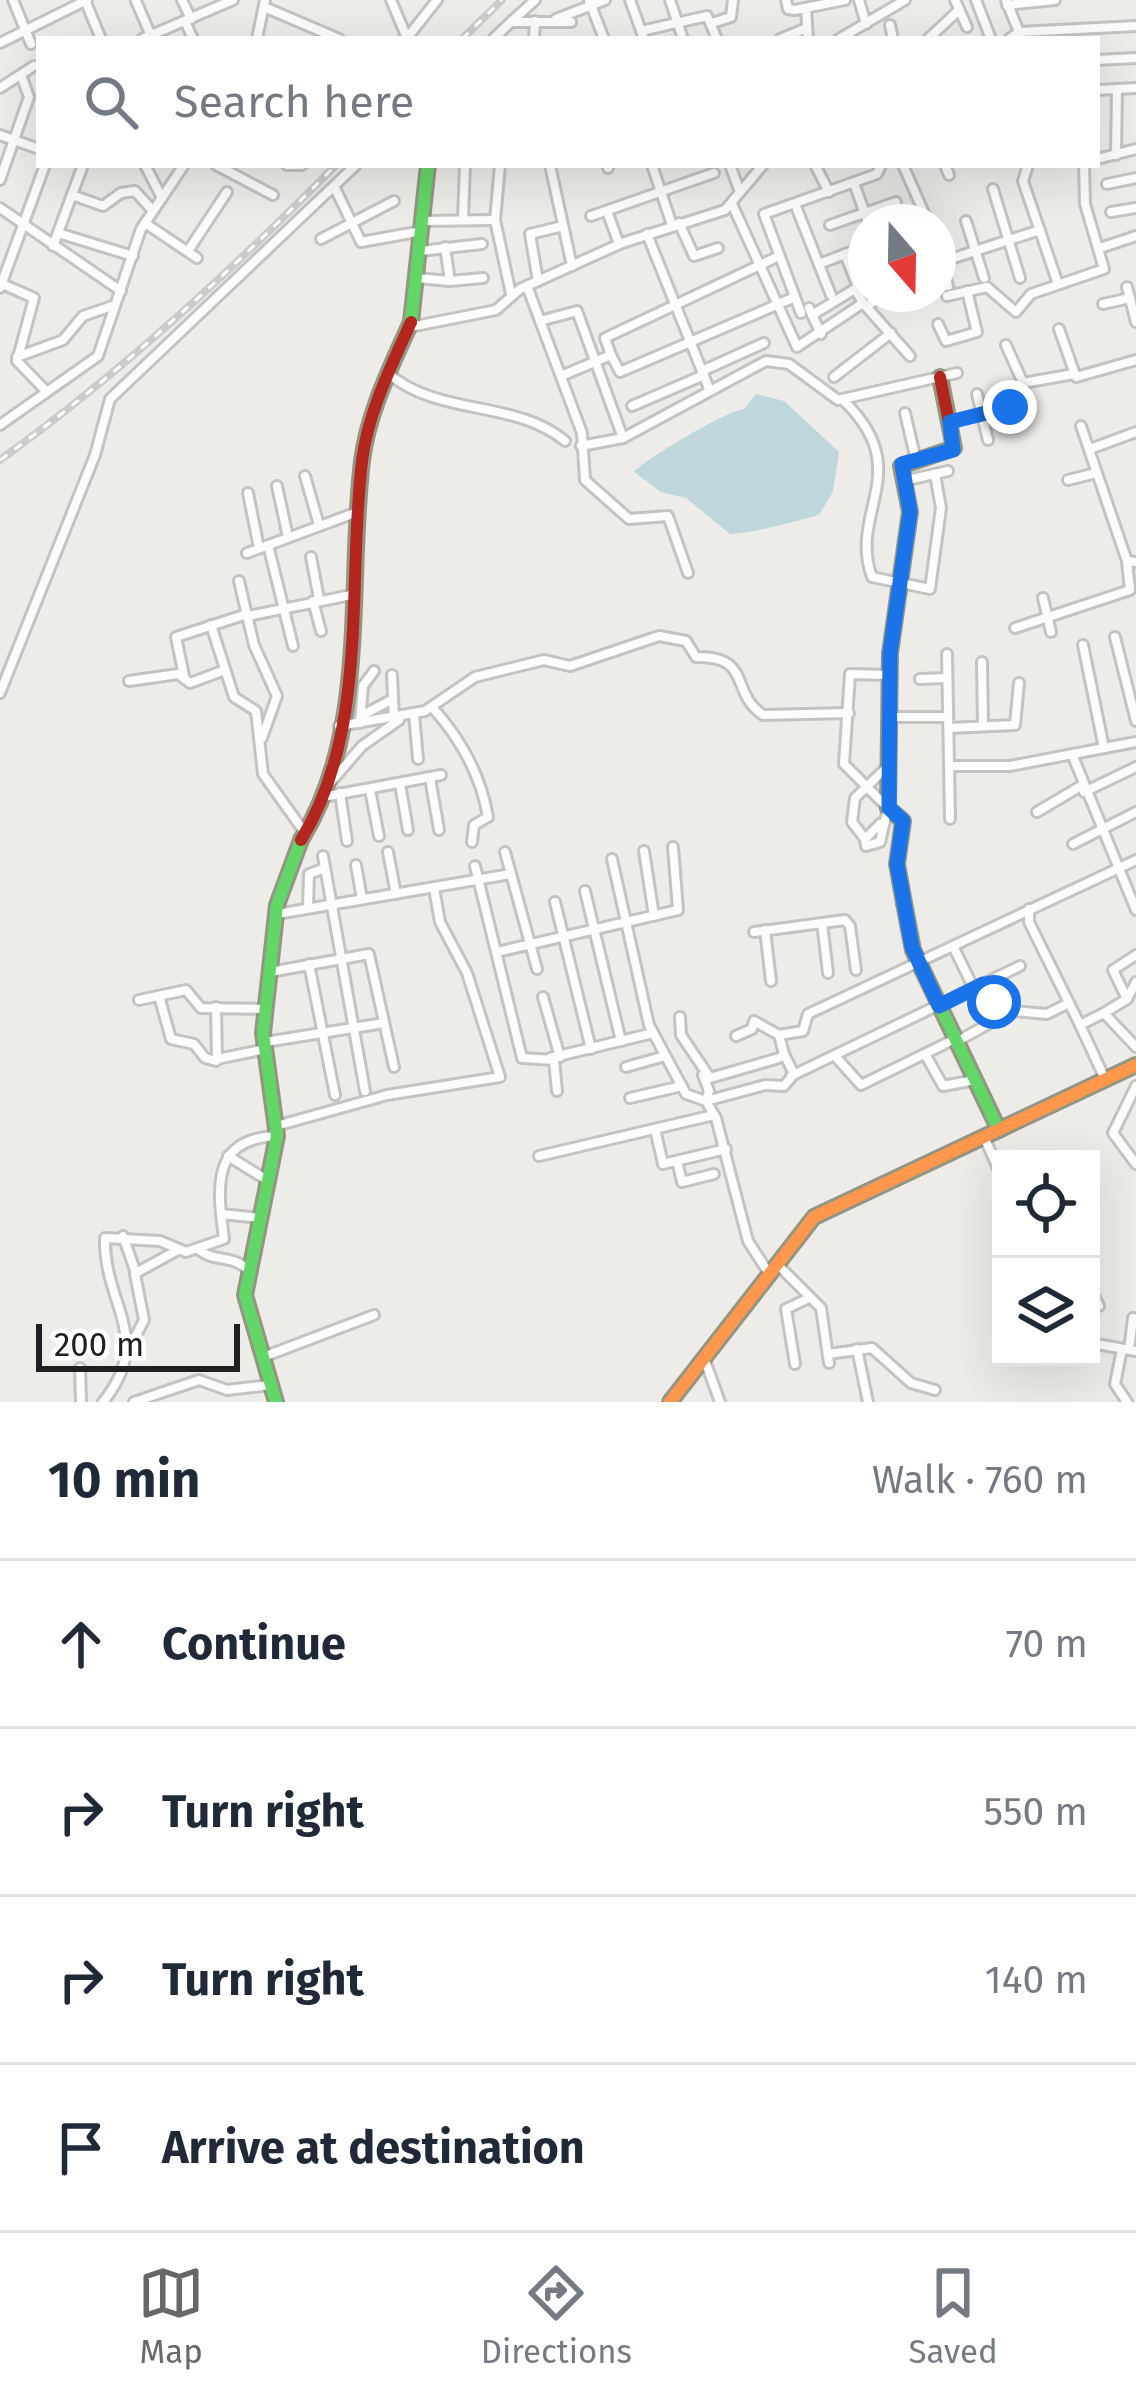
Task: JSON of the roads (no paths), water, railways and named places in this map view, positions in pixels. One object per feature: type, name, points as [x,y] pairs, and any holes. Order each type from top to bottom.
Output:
[{"type":"street","points":[[14,0],[31,44]]},
{"type":"street","points":[[50,0],[56,13]]},
{"type":"street","points":[[0,43],[86,0],[100,36]]},
{"type":"street","points":[[182,0],[192,36]]},
{"type":"street","points":[[391,0],[407,36]]},
{"type":"street","points":[[410,36],[437,0]]},
{"type":"street","points":[[506,30],[535,0]]},
{"type":"street","points":[[548,22],[605,0]]},
{"type":"street","points":[[629,0],[643,35],[677,21],[731,17],[733,0]]},
{"type":"street","points":[[670,0],[682,36]]},
{"type":"street","points":[[700,0],[716,36]]},
{"type":"street","points":[[785,0],[788,9],[845,0]]},
{"type":"street","points":[[859,0],[864,36]]},
{"type":"street","points":[[845,36],[888,5],[905,0]]},
{"type":"street","points":[[976,0],[990,36]]},
{"type":"street","points":[[1018,32],[1006,2],[1055,0]]},
{"type":"street","points":[[136,2],[147,36]]},
{"type":"street","points":[[149,36],[226,2]]},
{"type":"street","points":[[590,3],[599,36]]},
{"type":"street","points":[[258,36],[264,4],[333,36]]},
{"type":"street","points":[[931,36],[957,5],[967,27]]},
{"type":"street","points":[[806,8],[807,34]]},
{"type":"street","points":[[506,30],[535,21],[571,22]]},
{"type":"street","points":[[534,36],[535,21]]},
{"type":"street","points":[[890,25],[892,36]]},
{"type":"street","points":[[1018,32],[1031,36],[1136,26]]},
{"type":"street","points":[[1013,36],[1018,32]]},
{"type":"street","points":[[1100,60],[1136,58]]},
{"type":"street","points":[[0,88],[34,66]]},
{"type":"street","points":[[0,180],[29,94],[21,75]]},
{"type":"street","points":[[1100,90],[1136,88]]},
{"type":"street","points":[[1116,154],[1117,89]]},
{"type":"street","points":[[0,135],[36,148]]},
{"type":"street","points":[[1100,158],[1136,149]]},
{"type":"street","points":[[44,168],[0,284],[34,300],[16,357],[23,373],[46,391]]},
{"type":"street","points":[[53,247],[82,168]]},
{"type":"street","points":[[147,168],[162,198]]},
{"type":"street","points":[[0,425],[98,356],[145,223],[182,168]]},
{"type":"street","points":[[222,168],[273,195]]},
{"type":"street","points":[[241,178],[247,168]]},
{"type":"street","points":[[0,693],[95,455],[110,399],[353,168]]},
{"type":"street","points":[[347,841],[332,791],[356,594],[362,460],[389,374],[410,327],[428,168]]},
{"type":"street","points":[[463,219],[465,168]]},
{"type":"street","points":[[500,168],[495,220],[511,296]]},
{"type":"street","points":[[551,168],[572,266]]},
{"type":"street","points":[[653,168],[694,256],[718,248]]},
{"type":"street","points":[[691,168],[695,180]]},
{"type":"street","points":[[731,168],[740,192]]},
{"type":"street","points":[[410,327],[496,310],[527,286],[619,244],[731,204],[760,168]]},
{"type":"street","points":[[817,168],[829,192]]},
{"type":"street","points":[[821,334],[795,297],[763,218],[878,174],[880,168]]},
{"type":"street","points":[[907,168],[921,204]]},
{"type":"street","points":[[1027,168],[1023,181],[1058,284]]},
{"type":"street","points":[[956,291],[987,287],[1016,312],[1030,294],[1104,269],[1085,204],[1084,168]]},
{"type":"street","points":[[591,216],[714,173]]},
{"type":"street","points":[[1107,184],[1136,178]]},
{"type":"street","points":[[854,183],[862,204]]},
{"type":"street","points":[[334,186],[361,242],[463,219],[495,220]]},
{"type":"street","points":[[993,189],[1020,278]]},
{"type":"street","points":[[72,195],[107,206],[121,193],[135,191],[153,211]]},
{"type":"street","points":[[188,250],[227,192]]},
{"type":"street","points":[[321,239],[394,201]]},
{"type":"street","points":[[892,204],[896,202]]},
{"type":"street","points":[[731,204],[796,347],[854,312]]},
{"type":"street","points":[[795,204],[831,295]]},
{"type":"street","points":[[0,208],[121,291]]},
{"type":"street","points":[[1111,212],[1136,208]]},
{"type":"street","points":[[607,211],[619,244]]},
{"type":"street","points":[[830,225],[848,221]]},
{"type":"street","points":[[966,221],[984,278]]},
{"type":"street","points":[[145,223],[197,259]]},
{"type":"street","points":[[538,281],[530,234],[563,226]]},
{"type":"street","points":[[956,255],[1040,230]]},
{"type":"street","points":[[58,233],[133,256]]},
{"type":"street","points":[[646,234],[710,391]]},
{"type":"street","points":[[1100,248],[1136,236]]},
{"type":"street","points":[[420,250],[482,244]]},
{"type":"street","points":[[445,247],[450,281]]},
{"type":"street","points":[[819,264],[848,253]]},
{"type":"street","points":[[845,254],[848,260]]},
{"type":"street","points":[[779,256],[605,338],[611,355],[620,372],[689,338],[795,297]]},
{"type":"street","points":[[417,278],[483,278]]},
{"type":"street","points":[[527,286],[561,376],[581,446],[585,480],[629,519],[668,516],[688,573]]},
{"type":"street","points":[[1127,286],[1136,322]]},
{"type":"street","points":[[807,312],[848,290]]},
{"type":"street","points":[[938,324],[946,341],[977,332],[968,291]]},
{"type":"street","points":[[1103,304],[1130,298]]},
{"type":"street","points":[[16,357],[63,340],[83,316],[116,305]]},
{"type":"street","points":[[540,321],[575,309],[623,438]]},
{"type":"street","points":[[873,312],[910,356]]},
{"type":"street","points":[[1059,329],[1079,378],[1134,361],[1136,374]]},
{"type":"street","points":[[834,377],[891,333]]},
{"type":"street","points":[[632,406],[764,343]]},
{"type":"street","points":[[1006,345],[1023,383]]},
{"type":"street","points":[[561,376],[611,355]]},
{"type":"street","points":[[581,446],[623,438],[774,361],[843,400],[866,425],[880,469],[869,573],[930,589],[941,513],[934,474]]},
{"type":"street","points":[[843,400],[957,373]]},
{"type":"street","points":[[389,374],[446,404],[507,414],[565,441]]},
{"type":"street","points":[[1023,383],[1074,374]]},
{"type":"street","points":[[889,765],[852,810],[856,832],[866,846],[880,842],[880,824],[889,808],[890,675],[897,584],[910,512],[902,464],[953,450],[940,376]]},
{"type":"street","points":[[950,422],[1010,407],[1023,383]]},
{"type":"street","points":[[977,394],[988,440]]},
{"type":"street","points":[[905,413],[916,460]]},
{"type":"street","points":[[1015,628],[1130,590],[1131,562],[1081,425]]},
{"type":"street","points":[[1090,449],[1136,432]]},
{"type":"street","points":[[903,481],[948,471]]},
{"type":"street","points":[[1067,480],[1096,472]]},
{"type":"street","points":[[305,476],[320,525]]},
{"type":"street","points":[[277,486],[288,537]]},
{"type":"street","points":[[248,493],[293,646]]},
{"type":"street","points":[[247,553],[360,511]]},
{"type":"street","points":[[311,557],[321,631]]},
{"type":"street","points":[[239,581],[277,696],[262,740]]},
{"type":"street","points":[[225,670],[192,683],[184,676],[176,637],[247,615],[356,594]]},
{"type":"street","points":[[1043,598],[1051,632]]},
{"type":"street","points":[[211,625],[234,697],[256,711],[263,774],[306,834]]},
{"type":"street","points":[[360,719],[394,718],[432,707],[449,690],[475,677],[544,660],[570,666],[662,636],[686,641],[697,657],[716,655],[731,664],[753,707],[763,715],[848,713]]},
{"type":"street","points":[[1115,637],[1136,722]]},
{"type":"street","points":[[1083,645],[1104,748]]},
{"type":"street","points":[[947,654],[950,819]]},
{"type":"street","points":[[982,662],[983,727]]},
{"type":"street","points":[[1124,671],[1136,668]]},
{"type":"street","points":[[360,719],[363,686],[374,671]]},
{"type":"street","points":[[890,675],[850,674],[842,757],[850,776],[903,821],[897,864],[920,966],[999,1130]]},
{"type":"street","points":[[129,681],[184,676]]},
{"type":"street","points":[[392,676],[394,718]]},
{"type":"street","points":[[920,679],[947,678]]},
{"type":"street","points":[[949,728],[1017,723],[1019,683]]},
{"type":"street","points":[[339,726],[393,699]]},
{"type":"street","points":[[432,707],[453,731],[482,790],[488,818],[474,824],[472,842]]},
{"type":"street","points":[[410,715],[418,759]]},
{"type":"street","points":[[276,1402],[245,1295],[276,1131],[265,1045],[275,914],[306,834],[362,746],[410,715]]},
{"type":"street","points":[[889,717],[948,717]]},
{"type":"street","points":[[949,766],[1010,766],[1136,742]]},
{"type":"street","points":[[1072,754],[1136,910]]},
{"type":"street","points":[[1037,812],[1136,767]]},
{"type":"street","points":[[332,791],[370,790],[441,775]]},
{"type":"street","points":[[430,777],[439,830]]},
{"type":"street","points":[[400,784],[408,830]]},
{"type":"street","points":[[370,790],[379,836]]},
{"type":"street","points":[[1073,844],[1136,812]]},
{"type":"street","points":[[497,952],[680,908],[673,847]]},
{"type":"street","points":[[644,851],[654,916]]},
{"type":"street","points":[[388,852],[396,894]]},
{"type":"street","points":[[505,852],[537,969]]},
{"type":"street","points":[[323,856],[365,1091]]},
{"type":"street","points":[[613,859],[653,1033],[686,1094],[706,1101],[765,1085],[784,1086],[792,1075],[1020,966]]},
{"type":"street","points":[[736,1036],[752,1029],[754,1021],[779,1035],[803,1031],[808,1014],[920,966],[1029,908],[1136,860]]},
{"type":"street","points":[[356,865],[362,899]]},
{"type":"street","points":[[475,866],[522,1058],[554,1060],[557,1091]]},
{"type":"street","points":[[308,907],[309,874],[325,868]]},
{"type":"street","points":[[275,914],[511,874]]},
{"type":"street","points":[[134,1273],[176,1251],[199,1250],[224,1239],[219,1171],[226,1155],[240,1142],[387,1095],[500,1077],[472,1004],[467,973],[440,922],[434,887]]},
{"type":"street","points":[[585,891],[621,1041]]},
{"type":"street","points":[[555,902],[591,1049]]},
{"type":"street","points":[[1029,908],[1029,922],[1106,1081]]},
{"type":"street","points":[[822,923],[828,973]]},
{"type":"street","points":[[754,932],[849,923],[856,970]]},
{"type":"street","points":[[765,930],[771,981]]},
{"type":"street","points":[[954,948],[1002,1017]]},
{"type":"street","points":[[270,972],[369,954],[394,1067]]},
{"type":"street","points":[[1126,999],[1111,973],[1136,955]]},
{"type":"street","points":[[309,964],[334,1095]]},
{"type":"street","points":[[999,976],[1014,1010]]},
{"type":"street","points":[[1080,1025],[1126,999],[1136,982]]},
{"type":"street","points":[[140,1000],[188,990],[198,1006],[266,1009]]},
{"type":"street","points":[[159,996],[171,1039],[194,1044],[206,1058],[384,1023]]},
{"type":"street","points":[[543,997],[560,1057]]},
{"type":"street","points":[[835,1055],[861,1085],[1014,1010],[1047,1014],[1069,1003]]},
{"type":"street","points":[[216,1007],[217,1059]]},
{"type":"street","points":[[1104,1013],[1136,1047]]},
{"type":"street","points":[[680,1017],[681,1035],[709,1091],[706,1101],[726,1149],[748,1241],[821,1308],[828,1358],[872,1348],[908,1380],[935,1390]]},
{"type":"street","points":[[536,1061],[653,1033]]},
{"type":"street","points":[[779,1035],[792,1075]]},
{"type":"street","points":[[703,1075],[764,1065],[784,1054]]},
{"type":"street","points":[[925,1054],[944,1086],[975,1080]]},
{"type":"street","points":[[626,1066],[665,1056]]},
{"type":"street","points":[[670,1402],[772,1267],[827,1209],[1136,1065]]},
{"type":"street","points":[[630,1098],[682,1086]]},
{"type":"street","points":[[1136,1086],[1113,1133],[1136,1164]]},
{"type":"street","points":[[539,1156],[714,1115]]},
{"type":"street","points":[[655,1129],[663,1164],[726,1149]]},
{"type":"street","points":[[984,1137],[992,1155]]},
{"type":"street","points":[[226,1155],[267,1180]]},
{"type":"street","points":[[677,1161],[682,1182],[714,1174]]},
{"type":"street","points":[[221,1214],[260,1218]]},
{"type":"street","points":[[128,1351],[104,1243],[108,1236],[123,1236],[168,1243],[176,1251]]},
{"type":"street","points":[[104,1402],[123,1376],[128,1351],[144,1320],[123,1236]]},
{"type":"street","points":[[199,1250],[208,1258],[232,1258],[250,1272]]},
{"type":"street","points":[[795,1364],[787,1307],[810,1297]]},
{"type":"street","points":[[261,1357],[374,1315]]},
{"type":"street","points":[[1127,1402],[1115,1384],[1129,1350],[1133,1318]]},
{"type":"street","points":[[857,1349],[868,1402]]},
{"type":"street","points":[[703,1357],[720,1402]]},
{"type":"street","points":[[80,1368],[81,1402]]},
{"type":"street","points":[[134,1402],[200,1380],[227,1390],[270,1385]]},
{"type":"water","points":[[756,394],[784,401],[839,452],[833,492],[819,515],[730,534],[686,498],[661,492],[634,472],[688,436],[744,409]]},
{"type":"railway","points":[[465,36],[502,0]]},
{"type":"railway","points":[[0,460],[174,320],[333,168]]}]
